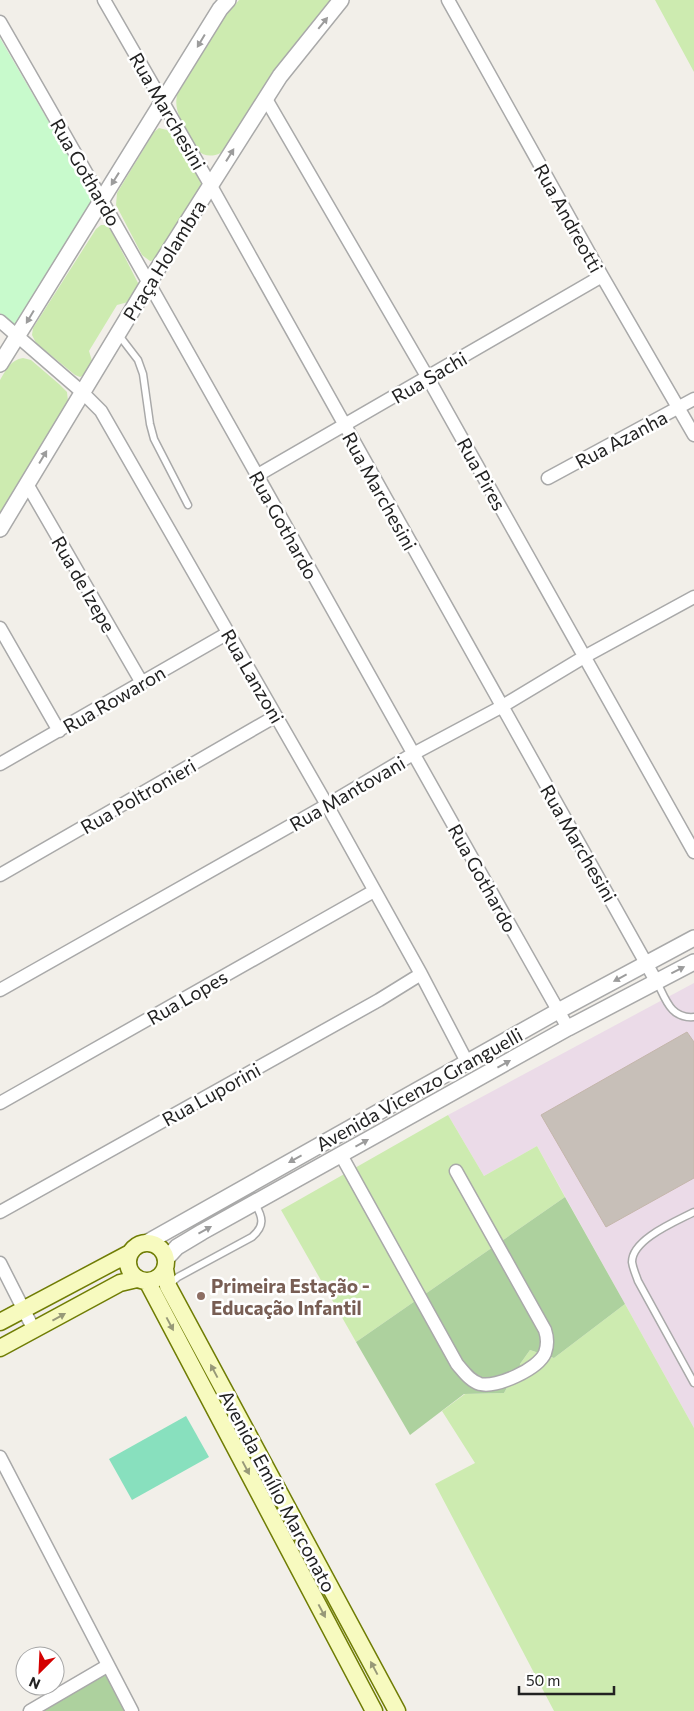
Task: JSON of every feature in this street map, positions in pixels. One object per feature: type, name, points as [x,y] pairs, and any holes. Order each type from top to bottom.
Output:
[{"type":"main road","name":"Avenida Vicenzo Granguelli","points":[[0,1322],[146,1243]]},
{"type":"main road","points":[[146,1243],[157,1245],[164,1253],[165,1264]]},
{"type":"main road","points":[[130,1253],[128,1264],[133,1275],[142,1280]]},
{"type":"main road","name":"Avenida Vicenzo Granguelli","points":[[0,1348],[120,1283],[158,1278],[165,1264]]},
{"type":"main road","name":"Avenida Emílio Marconato","points":[[165,1264],[168,1286],[397,1711]]},
{"type":"main road","name":"Avenida Emílio Marconato","points":[[142,1280],[374,1711]]},
{"type":"street","name":"Rua Marchesini","points":[[104,0],[656,981]]},
{"type":"street","name":"Praça Holambra","points":[[0,529],[148,284],[280,76],[341,0]]},
{"type":"street","name":"Rua Andreotti","points":[[448,0],[602,276],[694,435]]},
{"type":"street","points":[[0,364],[163,104],[221,3]]},
{"type":"street","name":"Rua Gothardo","points":[[0,22],[568,1028]]},
{"type":"street","name":"Rua Pires","points":[[266,99],[428,378],[694,852]]},
{"type":"street","name":"Rua Sachi","points":[[256,476],[602,276]]},
{"type":"street","name":"Rua Lanzoni","points":[[0,321],[82,392],[101,411],[327,806],[421,974],[467,1062]]},
{"type":"street","name":"Rua Azanha","points":[[548,478],[694,399]]},
{"type":"street","name":"Rua de Izepe","points":[[27,484],[142,684]]},
{"type":"street","name":"Rua Mantovani","points":[[0,990],[327,806],[413,754],[501,707],[584,657],[694,597]]},
{"type":"street","points":[[0,628],[59,731]]},
{"type":"street","name":"Rua Rowaron","points":[[0,764],[228,633]]},
{"type":"street","name":"Rua Poltronieri","points":[[0,875],[276,716]]},
{"type":"street","name":"Rua Lopes","points":[[0,1103],[374,891]]},
{"type":"street","name":"Avenida Vicenzo Granguelli","points":[[146,1243],[558,1011],[694,938]]},
{"type":"street","name":"Avenida Vicenzo Granguelli","points":[[165,1264],[177,1247],[254,1203],[568,1028],[694,962]]},
{"type":"street","name":"Rua Luporini","points":[[0,1212],[379,1000],[421,974]]},
{"type":"street","points":[[341,1155],[457,1364],[469,1378],[479,1383],[490,1385],[528,1370],[544,1355],[548,1340],[545,1330],[456,1171]]},
{"type":"street","points":[[0,1263],[34,1330]]},
{"type":"street","points":[[0,1457],[132,1711]]},
{"type":"street","points":[[30,1711],[108,1666]]},
{"type":"lane","points":[[118,334],[138,360],[143,374],[154,439],[188,505]]},
{"type":"lane","points":[[656,981],[672,1011],[683,1017],[694,1017]]},
{"type":"lane","points":[[168,1286],[178,1277],[258,1232],[261,1227],[262,1218],[254,1203]]},
{"type":"lane","points":[[694,1212],[660,1230],[643,1242],[636,1250],[632,1261],[638,1281],[694,1383]]},
{"type":"shaded area","points":[[694,983],[694,1428],[537,1146],[484,1176],[448,1115]]},
{"type":"green space","points":[[239,0],[333,0],[274,71],[229,147],[218,154],[209,156],[201,153],[196,148],[177,110],[176,100],[177,95],[224,18]]},
{"type":"green space","points":[[655,0],[694,0],[694,72]]},
{"type":"green space","points":[[0,38],[93,198],[14,327],[0,313]]},
{"type":"green space","points":[[159,128],[171,131],[199,177],[202,187],[156,260],[150,261],[142,255],[116,205],[117,193],[154,132]]},
{"type":"green space","points":[[101,225],[107,225],[111,230],[138,283],[139,290],[132,301],[117,305],[89,351],[93,364],[86,374],[80,377],[36,343],[32,335],[33,328],[96,229]]},
{"type":"green space","points":[[23,358],[31,360],[59,384],[67,392],[68,401],[0,515],[0,380],[12,363]]},
{"type":"green space","points":[[448,1115],[484,1176],[537,1146],[565,1197],[356,1342],[281,1210]]},
{"type":"green space","points":[[565,1197],[625,1304],[554,1358],[530,1350],[520,1364],[519,1380],[510,1382],[504,1393],[464,1394],[410,1435],[356,1342]]},
{"type":"green space","points":[[625,1304],[694,1428],[694,1711],[554,1711],[435,1484],[475,1463],[442,1411],[465,1394],[504,1393],[510,1382],[519,1380],[520,1364],[530,1350],[554,1358]]},
{"type":"green space","points":[[186,1416],[209,1457],[132,1500],[109,1459]]},
{"type":"green space","points":[[105,1673],[126,1711],[40,1711]]},
{"type":"building","points":[[687,1032],[694,1042],[694,1178],[606,1227],[541,1115]]},
{"type":"place","name":"Primeira Estação - Educação Infantil","points":[[201,1296]]}]
